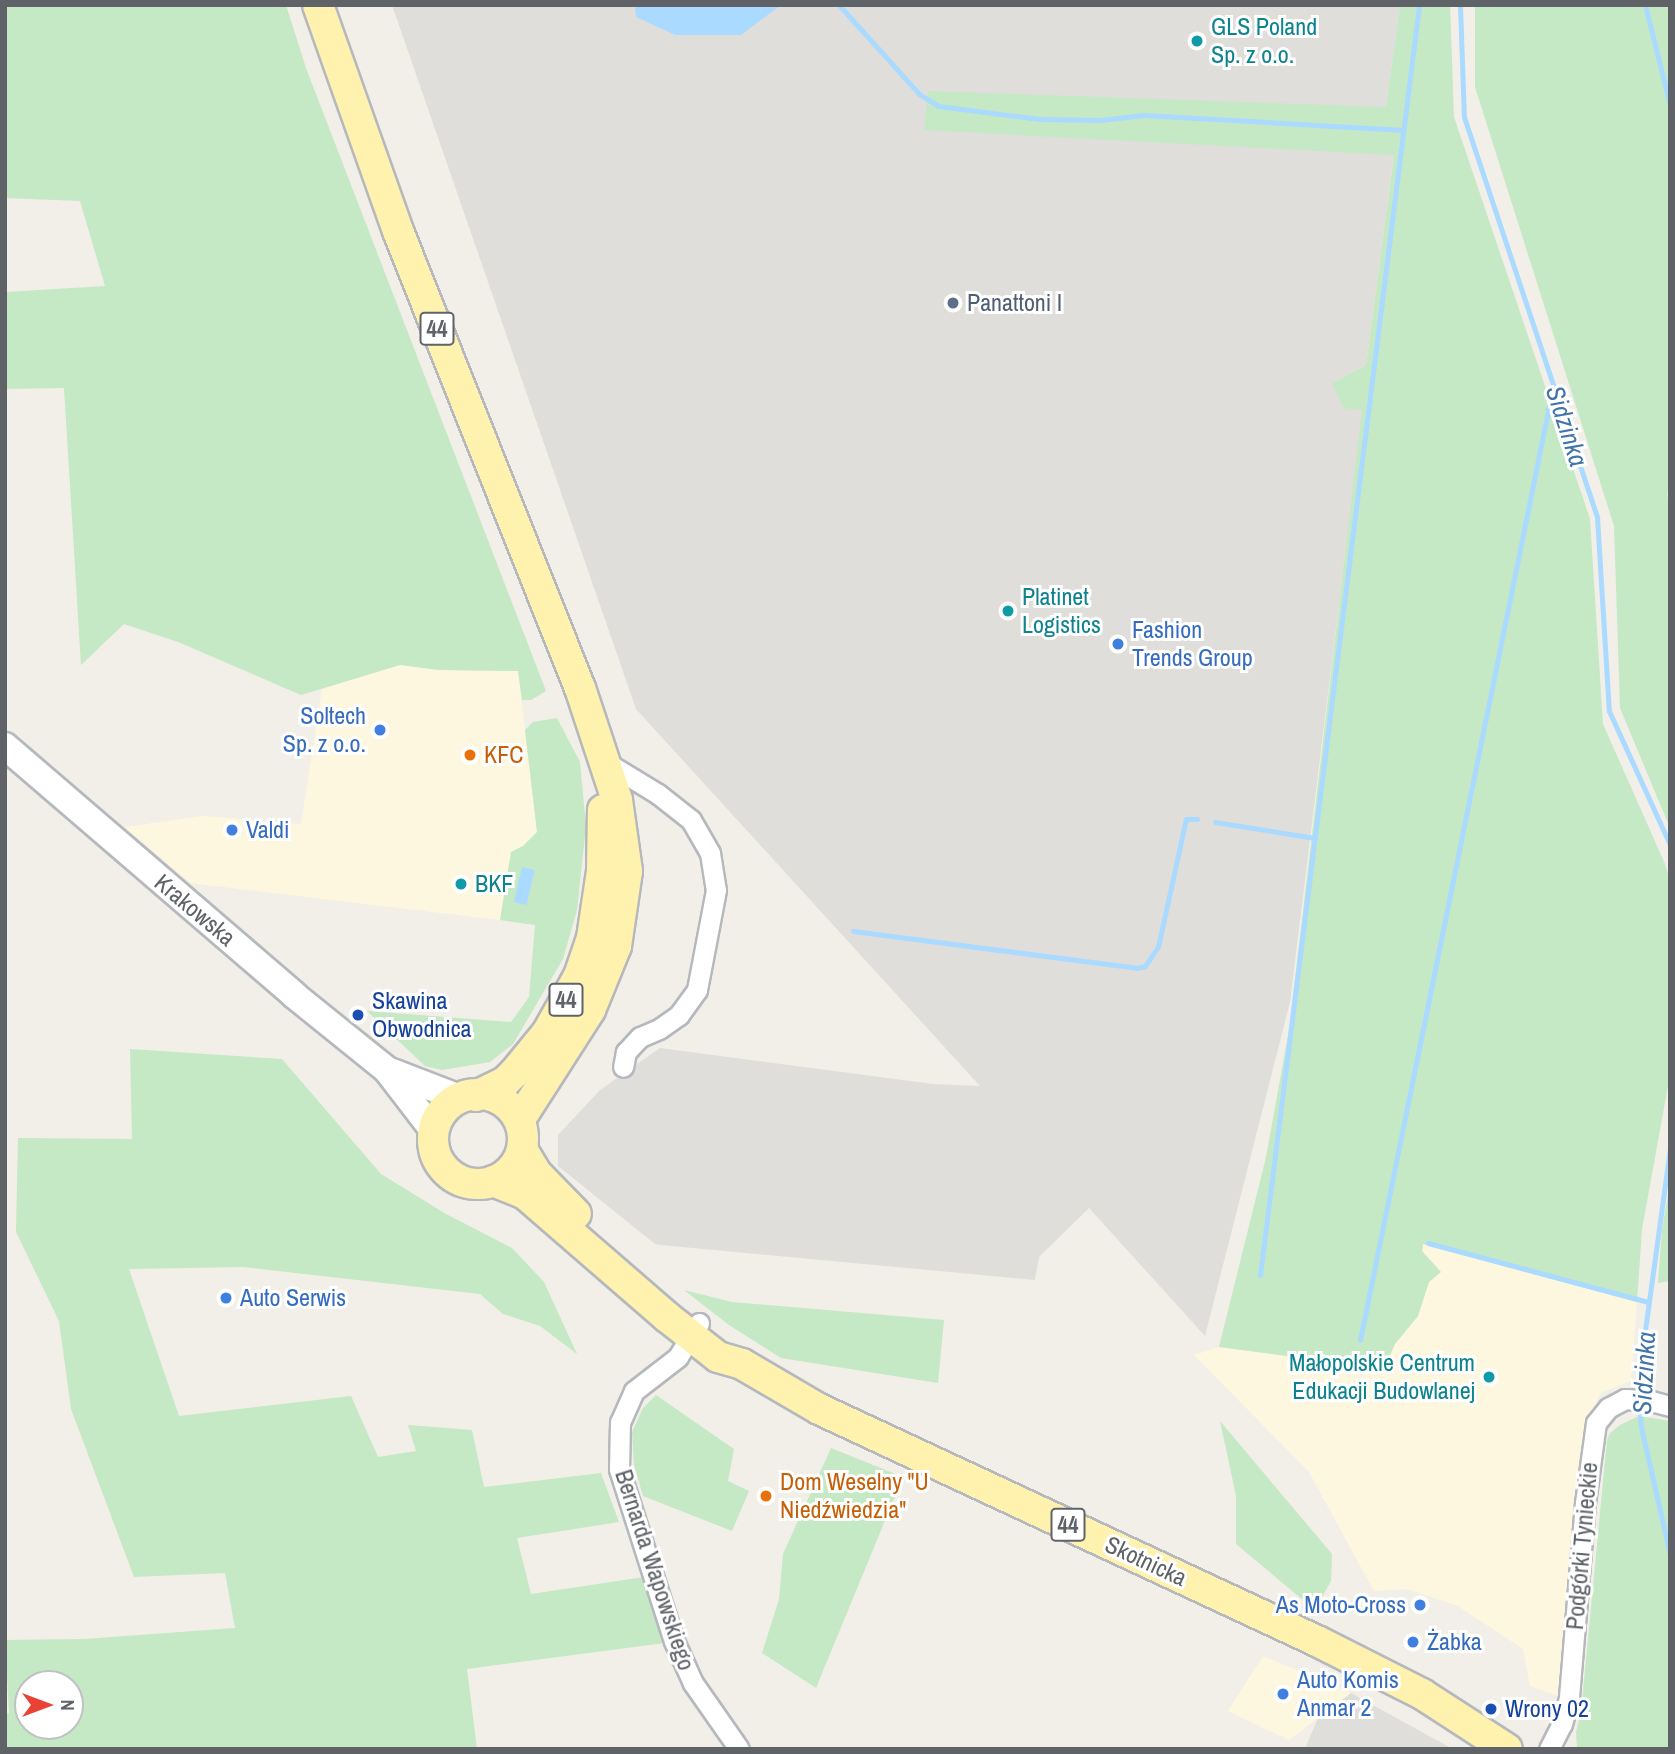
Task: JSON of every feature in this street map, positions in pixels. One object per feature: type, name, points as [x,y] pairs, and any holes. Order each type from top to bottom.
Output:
[{"type":"main road","name":"44","points":[[318,5],[398,231],[580,688],[619,816],[627,871],[616,946],[590,1010],[520,1119],[524,1134],[523,1151],[536,1173],[614,1260]]},
{"type":"main road","name":"Krakowska","points":[[5,746],[294,995],[387,1070],[433,1130]]},
{"type":"main road","name":"44","points":[[602,756],[603,871],[592,937],[579,976],[547,1033],[505,1082],[450,1103],[443,1111],[433,1130],[433,1149],[445,1170],[467,1181],[493,1181],[524,1194],[614,1260]]},
{"type":"main road","name":"Krakowska","points":[[387,1070],[469,1097]]},
{"type":"main road","points":[[469,1097],[497,1098],[506,1103],[520,1119]]},
{"type":"main road","points":[[493,1181],[510,1168],[523,1151]]},
{"type":"main road","name":"Skotnicka","points":[[614,1260],[695,1330],[724,1342],[742,1364],[819,1409],[1327,1646],[1422,1694],[1507,1749]]},
{"type":"street","points":[[602,756],[691,820],[710,853],[716,890],[697,990],[679,1015],[659,1029],[640,1037],[626,1052],[623,1067]]},
{"type":"street","points":[[619,816],[633,798],[658,794]]},
{"type":"street","name":"Bernarda Wapowskiego","points":[[695,1330],[678,1357],[634,1391],[620,1423],[619,1469],[674,1641],[693,1683],[739,1749]]},
{"type":"street","name":"Podgórki Tynieckie","points":[[1549,1749],[1562,1724],[1569,1698],[1593,1435],[1601,1415],[1625,1399],[1660,1403]]},
{"type":"shaded area","points":[[392,5],[1400,5],[1386,107],[1394,154],[1366,365],[1332,383],[1363,409],[1290,1002],[1205,1336],[1089,1208],[1039,1257],[1035,1280],[655,1244],[558,1166],[558,1135],[600,1090],[660,1048],[933,1084],[980,1086],[636,709]]},
{"type":"shaded area","points":[[400,665],[439,670],[518,671],[537,832],[523,846],[511,852],[500,920],[190,883],[125,827],[203,816],[301,824],[322,689]]},
{"type":"shaded area","points":[[1422,1244],[1637,1302],[1631,1381],[1601,1393],[1584,1427],[1558,1696],[1530,1686],[1523,1649],[1458,1606],[1407,1589],[1374,1591],[1309,1472],[1194,1355],[1219,1347],[1384,1369],[1395,1344],[1418,1316],[1429,1282]]},
{"type":"shaded area","points":[[1263,1656],[1351,1693],[1289,1740],[1228,1711]]},
{"type":"shaded area","points":[[1351,1693],[1451,1748],[1305,1749],[1318,1718]]},
{"type":"green space","points":[[5,5],[286,5],[306,68],[546,691],[531,700],[522,700],[518,671],[439,670],[400,665],[301,695],[178,642],[124,624],[81,665],[64,388],[5,389],[5,292],[105,286],[80,201],[5,198]]},
{"type":"green space","points":[[1400,5],[1450,5],[1454,117],[1590,519],[1603,724],[1670,881],[1670,1075],[1642,1229],[1637,1302],[1423,1244],[1422,1251],[1441,1272],[1429,1282],[1418,1316],[1395,1344],[1384,1369],[1219,1347],[1266,1157],[1289,1030],[1362,410],[1343,408],[1332,383],[1366,365],[1394,155],[924,130],[928,91],[1386,107]]},
{"type":"green space","points":[[1475,5],[1670,5],[1670,492],[1667,493],[1670,511],[1670,828],[1620,708],[1614,526],[1475,87]]},
{"type":"green space","points":[[557,718],[580,762],[586,826],[577,910],[563,959],[513,1044],[490,1062],[442,1070],[425,1066],[367,1011],[511,1022],[529,997],[535,925],[500,920],[511,852],[523,846],[537,832],[525,730],[533,722]]},
{"type":"green space","points":[[130,1049],[282,1059],[381,1174],[446,1214],[512,1248],[544,1282],[577,1354],[540,1326],[503,1314],[480,1294],[243,1267],[129,1269],[179,1416],[351,1396],[378,1457],[416,1451],[408,1425],[472,1430],[484,1487],[601,1473],[619,1522],[517,1538],[531,1594],[644,1577],[665,1643],[467,1669],[477,1749],[5,1749],[5,1714],[9,1713],[5,1640],[84,1639],[235,1628],[225,1573],[134,1577],[71,1409],[59,1321],[16,1232],[18,1138],[132,1139]]},
{"type":"green space","points":[[1670,1183],[1670,1281],[1658,1283],[1662,1230]]},
{"type":"green space","points":[[684,1290],[732,1302],[944,1320],[938,1383],[781,1358],[729,1325]]},
{"type":"green space","points":[[656,1395],[734,1449],[728,1481],[749,1491],[732,1531],[643,1496],[634,1465],[632,1432],[643,1408]]},
{"type":"green space","points":[[1639,1416],[1670,1421],[1670,1749],[1577,1749],[1576,1732],[1581,1712],[1607,1440],[1610,1433],[1620,1425]]},
{"type":"green space","points":[[1220,1421],[1332,1554],[1331,1581],[1315,1610],[1236,1544],[1236,1496]]},
{"type":"green space","points":[[831,1448],[903,1477],[816,1688],[762,1653],[779,1599],[783,1554]]},
{"type":"water","points":[[635,5],[781,5],[741,35],[675,35],[636,17]]},
{"type":"water","points":[[522,867],[535,870],[527,905],[514,902]]},
{"type":"waterway","points":[[839,5],[919,94],[938,106],[1040,119],[1101,120],[1144,115],[1403,130]]},
{"type":"waterway","points":[[1260,1275],[1419,5]]},
{"type":"waterway","name":"Sidzinka","points":[[1460,5],[1464,117],[1597,517],[1609,711],[1670,845]]},
{"type":"waterway","points":[[1645,5],[1670,105]]},
{"type":"waterway","points":[[1360,1340],[1553,386]]},
{"type":"waterway","points":[[853,931],[1137,968],[1145,966],[1158,947],[1186,819],[1197,819]]},
{"type":"waterway","points":[[1215,822],[1315,838]]},
{"type":"waterway","name":"Sidzinka","points":[[1670,1148],[1638,1381],[1641,1427],[1670,1555]]},
{"type":"waterway","points":[[1428,1243],[1648,1302]]},
{"type":"place","name":"GLS Poland Sp. z o.o.","points":[[1197,41]]},
{"type":"place","name":"Panattoni I","points":[[953,303]]},
{"type":"place","name":"Platinet Logistics","points":[[1008,611]]},
{"type":"place","name":"Fashion Trends Group","points":[[1118,644]]},
{"type":"place","name":"Soltech Sp. z o.o.","points":[[380,730]]},
{"type":"place","name":"KFC","points":[[470,755]]},
{"type":"place","name":"Valdi","points":[[232,830]]},
{"type":"place","name":"BKF","points":[[461,884]]},
{"type":"place","name":"Skawina Obwodnica","points":[[358,1015]]},
{"type":"place","name":"Auto Serwis","points":[[226,1298]]},
{"type":"place","name":"Małopolskie Centrum Edukacji Budowlanej","points":[[1489,1377]]},
{"type":"place","name":"Dom Weselny \"U Niedźwiedzia\"","points":[[766,1496]]},
{"type":"place","name":"As Moto-Cross","points":[[1420,1605]]},
{"type":"place","name":"Żabka","points":[[1413,1642]]},
{"type":"place","name":"Auto Komis Anmar 2","points":[[1283,1694]]},
{"type":"place","name":"Wrony 02","points":[[1491,1709]]}]
